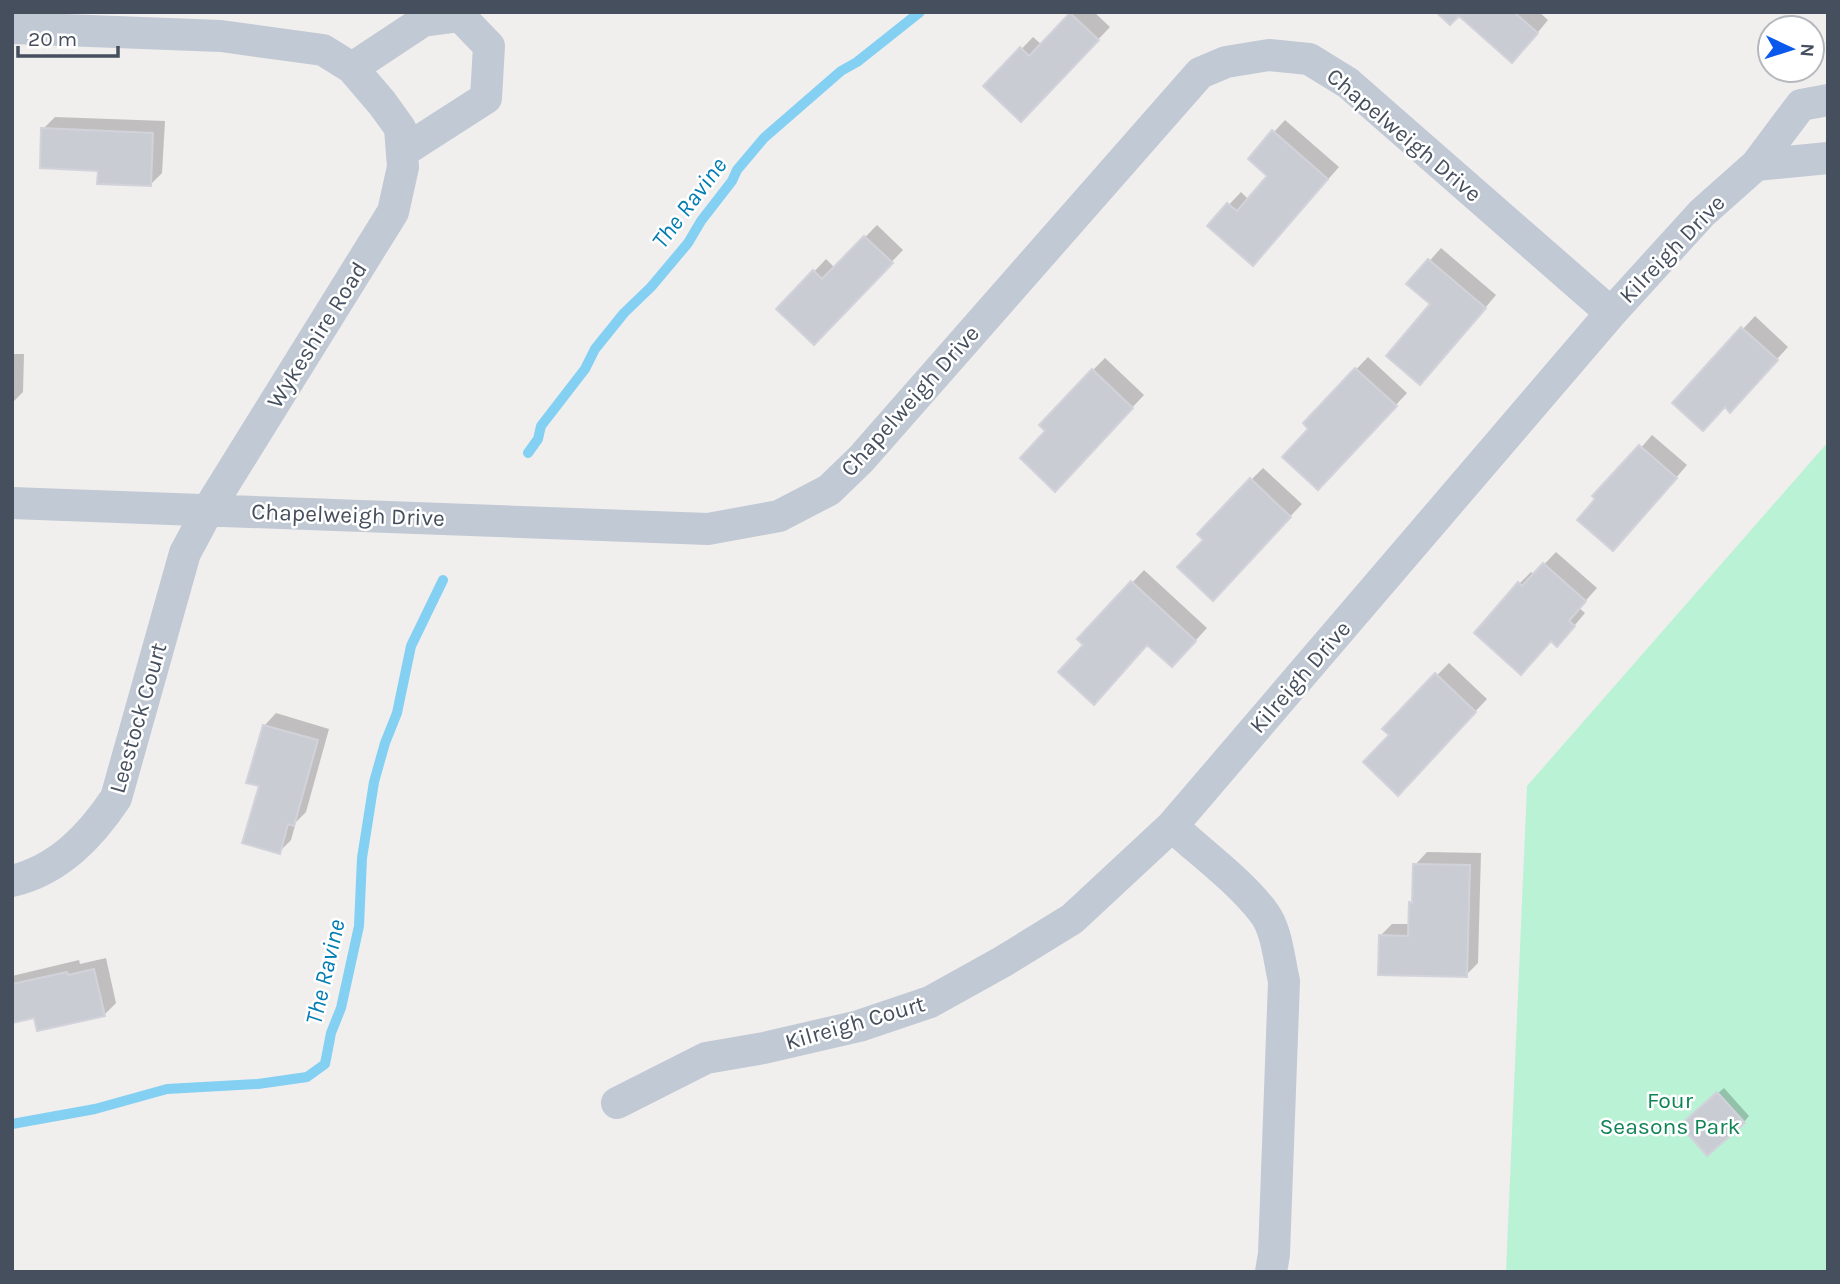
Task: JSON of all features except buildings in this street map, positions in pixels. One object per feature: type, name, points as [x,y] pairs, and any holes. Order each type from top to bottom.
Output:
[{"type":"street","points":[[352,68],[423,21],[460,16],[489,46],[486,98],[402,152]]},
{"type":"street","name":"Wykeshire Road","points":[[12,28],[221,36],[323,50],[352,68],[400,128],[404,167],[393,212],[208,510]]},
{"type":"street","name":"Chapelweigh Drive","points":[[12,503],[708,530],[779,516],[828,490],[861,459],[1200,73],[1226,62],[1269,55],[1309,59],[1348,83],[1611,313]]},
{"type":"street","name":"Kilreigh Drive","points":[[1172,826],[1611,313],[1702,213],[1756,165],[1801,105],[1828,100]]},
{"type":"street","points":[[1756,165],[1828,158]]},
{"type":"street","name":"Leestock Court","points":[[12,881],[33,876],[66,856],[99,824],[116,798],[185,553],[208,510]]},
{"type":"street","points":[[1172,826],[1265,914],[1276,944],[1284,981],[1274,1254],[1271,1272]]},
{"type":"street","name":"Kilreigh Court","points":[[617,1103],[706,1058],[859,1026],[930,1003],[1072,919],[1172,826]]},
{"type":"green space","name":"Four Seasons Park","points":[[1828,442],[1828,1272],[1506,1272],[1527,786]]},
{"type":"waterway","name":"The Ravine","points":[[528,453],[538,439],[541,426],[585,369],[595,349],[688,243],[737,170],[764,138],[841,71],[857,62],[920,12]]},
{"type":"waterway","name":"The Ravine","points":[[12,1124],[95,1109],[167,1089],[258,1084],[307,1077],[325,1064],[331,1033],[341,1008],[359,926],[362,858],[374,782],[397,713],[411,646],[443,580]]}]
